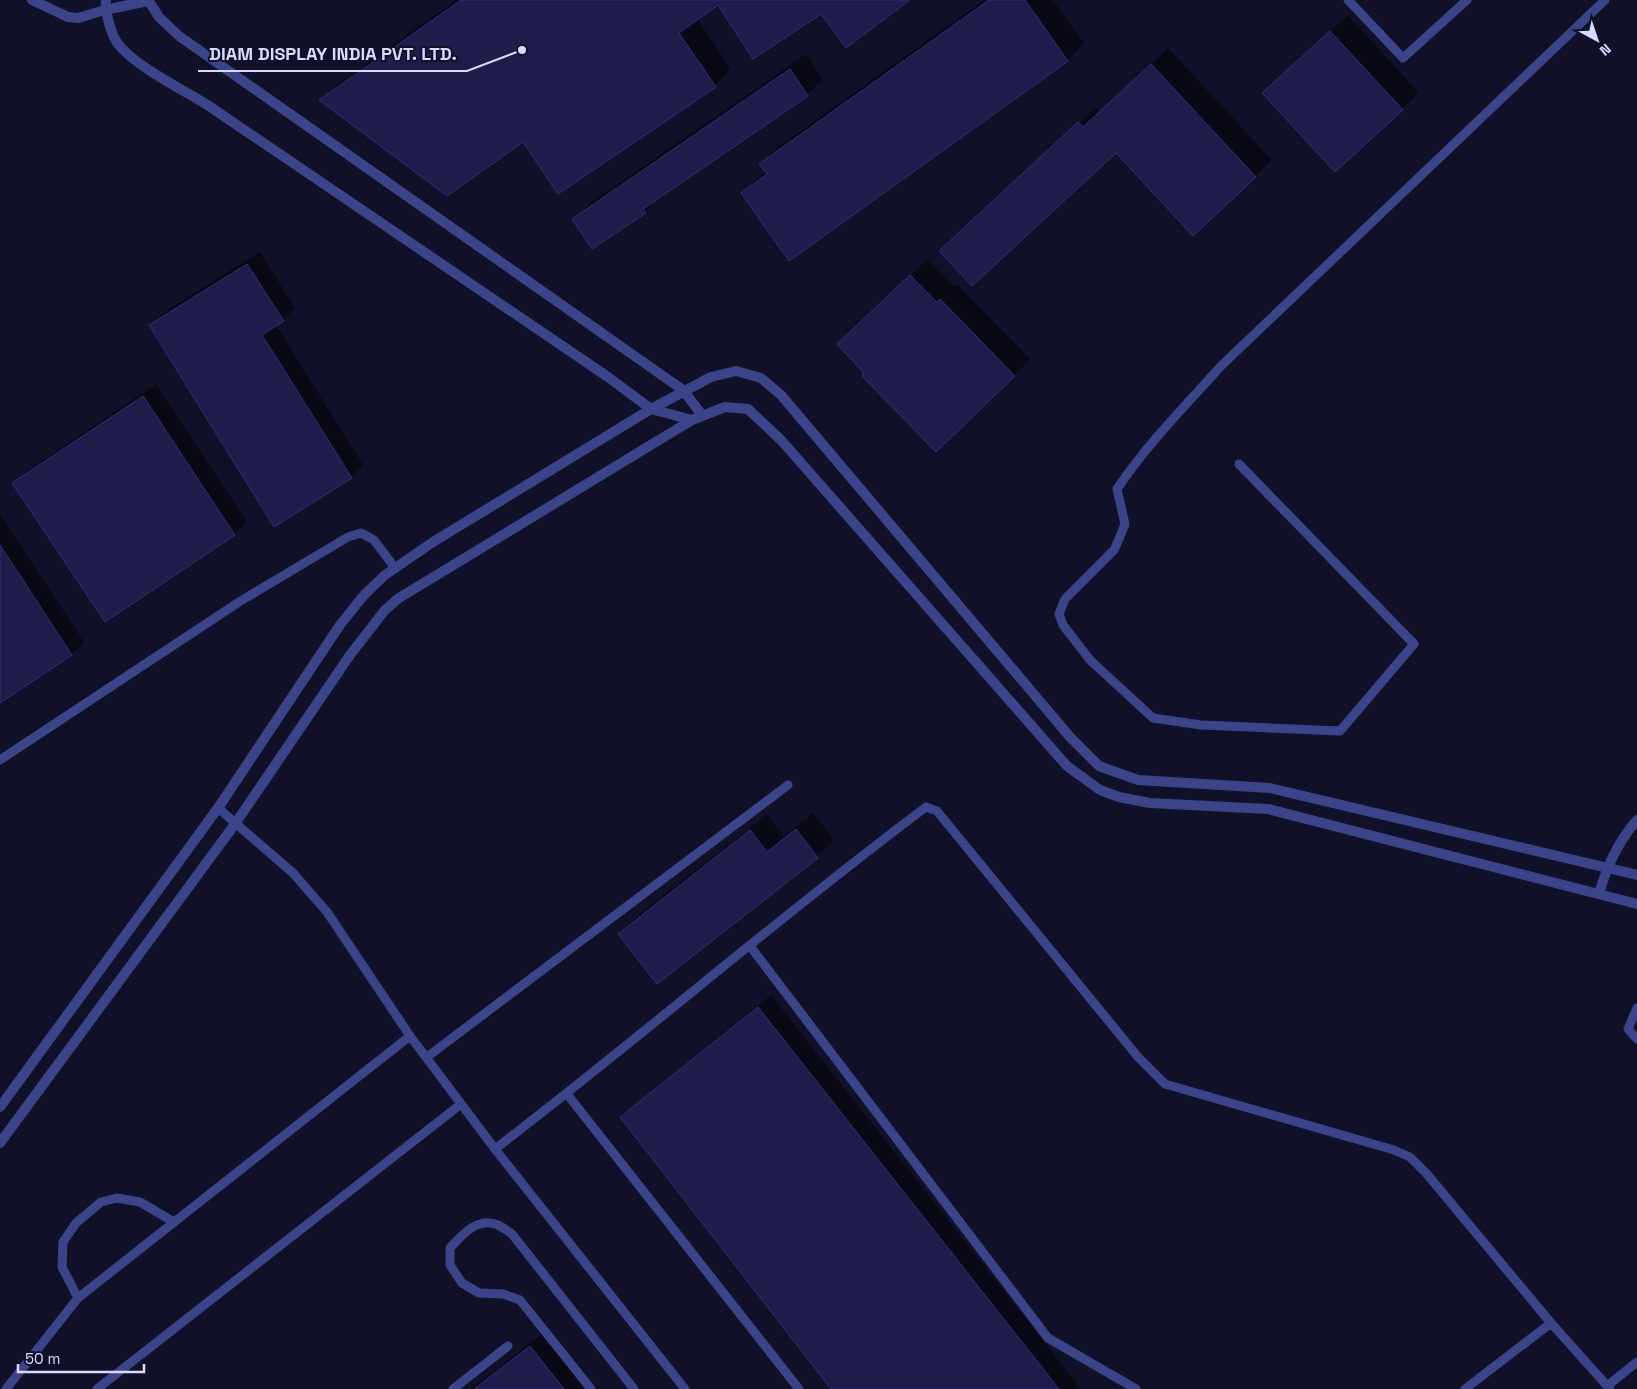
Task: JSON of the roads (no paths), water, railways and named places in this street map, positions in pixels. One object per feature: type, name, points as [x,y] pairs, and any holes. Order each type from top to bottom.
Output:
[{"type":"street","points":[[32,0],[68,17],[78,18],[106,5],[148,1],[159,17],[179,36],[684,390],[702,415]]},
{"type":"street","points":[[106,5],[118,43],[144,66],[209,106],[650,408],[692,420]]},
{"type":"street","points":[[0,1107],[218,808],[340,626],[364,594],[385,575],[433,542],[650,408],[711,377],[736,371],[762,378],[781,395],[1070,737],[1099,766],[1138,780],[1270,788],[1637,875]]},
{"type":"street","points":[[0,1143],[235,824],[350,655],[385,610],[399,598],[692,420],[725,407],[748,409],[781,440],[1067,766],[1100,790],[1119,797],[1150,803],[1268,810],[1637,904]]},
{"type":"street","points":[[1599,894],[1607,867],[1614,852],[1637,820]]},
{"type":"lane","points":[[1348,0],[1403,58],[1467,0]]},
{"type":"lane","points":[[1239,464],[1414,644],[1340,731],[1201,724],[1153,718],[1090,660],[1063,625],[1059,614],[1065,599],[1114,550],[1125,524],[1117,489],[1131,468],[1164,429],[1222,365],[1605,0]]},
{"type":"lane","points":[[0,760],[239,602],[348,537],[362,533],[374,540],[395,568]]},
{"type":"lane","points":[[427,1058],[788,784]]},
{"type":"lane","points":[[495,1149],[567,1094],[855,860],[926,807],[937,811],[1138,1057],[1164,1084],[1394,1150],[1410,1157],[1426,1173],[1551,1323],[1609,1387],[1637,1362]]},
{"type":"lane","points":[[218,808],[293,873],[327,912],[410,1036],[461,1104],[685,1389]]},
{"type":"lane","points":[[750,946],[1048,1338],[1136,1389]]},
{"type":"lane","points":[[1637,1008],[1628,1029],[1637,1039]]},
{"type":"lane","points":[[6,1389],[78,1298],[410,1036]]},
{"type":"lane","points":[[567,1094],[799,1389]]},
{"type":"lane","points":[[97,1389],[461,1104]]},
{"type":"lane","points":[[78,1298],[62,1267],[63,1242],[76,1222],[101,1202],[117,1198],[140,1202],[174,1222]]},
{"type":"lane","points":[[590,1389],[520,1300],[503,1294],[479,1293],[462,1283],[450,1265],[450,1248],[464,1233],[480,1223],[496,1224],[512,1234],[634,1389]]},
{"type":"lane","points":[[1465,1389],[1551,1323]]},
{"type":"lane","points":[[453,1389],[508,1346]]},
{"type":"place","name":"DIAM DISPLAY INDIA PVT. LTD.","points":[[522,50]]}]
